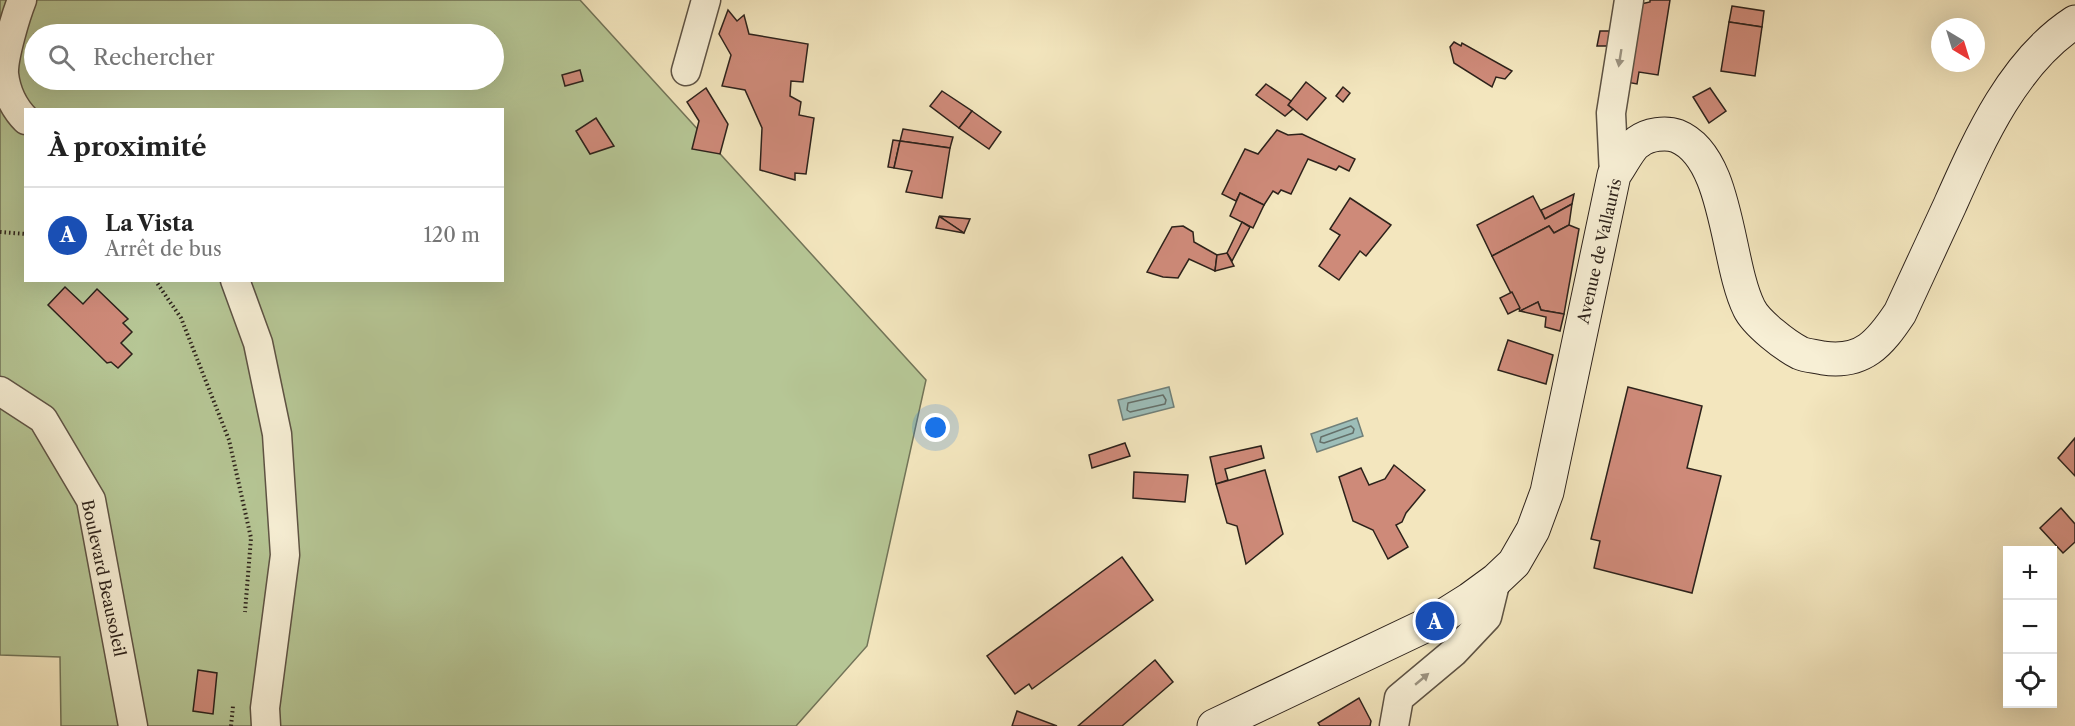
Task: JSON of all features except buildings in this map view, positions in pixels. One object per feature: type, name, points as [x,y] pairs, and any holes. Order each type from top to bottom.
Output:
[{"type":"main road","name":"Avenue de Vallauris","points":[[1214,726],[1435,621],[1470,600],[1514,563],[1533,530],[1547,492],[1614,175],[1637,142],[1658,134],[1670,133],[1685,140],[1699,151],[1710,169],[1734,263],[1749,308],[1759,323],[1801,353],[1826,358],[1848,358],[1869,351],[1886,334],[1900,313],[1970,159],[2005,94],[2029,64],[2075,22]]},
{"type":"street","points":[[22,0],[15,18],[4,73],[14,107],[24,118]]},
{"type":"street","points":[[686,71],[706,0]]},
{"type":"street","points":[[1614,175],[1611,112],[1629,0]]},
{"type":"street","points":[[236,282],[258,342],[277,434],[285,555],[265,708],[266,726]]},
{"type":"street","name":"Boulevard Beausoleil","points":[[0,391],[43,419],[91,500],[133,726]]},
{"type":"street","points":[[1394,726],[1399,698],[1454,652],[1487,617],[1496,580]]},
{"type":"path","points":[[0,232],[24,234]]},
{"type":"path","points":[[155,282],[181,318],[229,440],[250,538],[244,622]]},
{"type":"path","points":[[231,726],[234,703]]},
{"type":"green space","points":[[0,0],[580,0],[926,380],[867,646],[796,726],[61,726],[60,657],[0,655]]},
{"type":"water","points":[[1169,387],[1174,407],[1123,420],[1118,400]]},
{"type":"water","points":[[1357,418],[1363,436],[1317,452],[1311,434]]},
{"type":"place","name":"La Vista","points":[[1435,621]]}]
